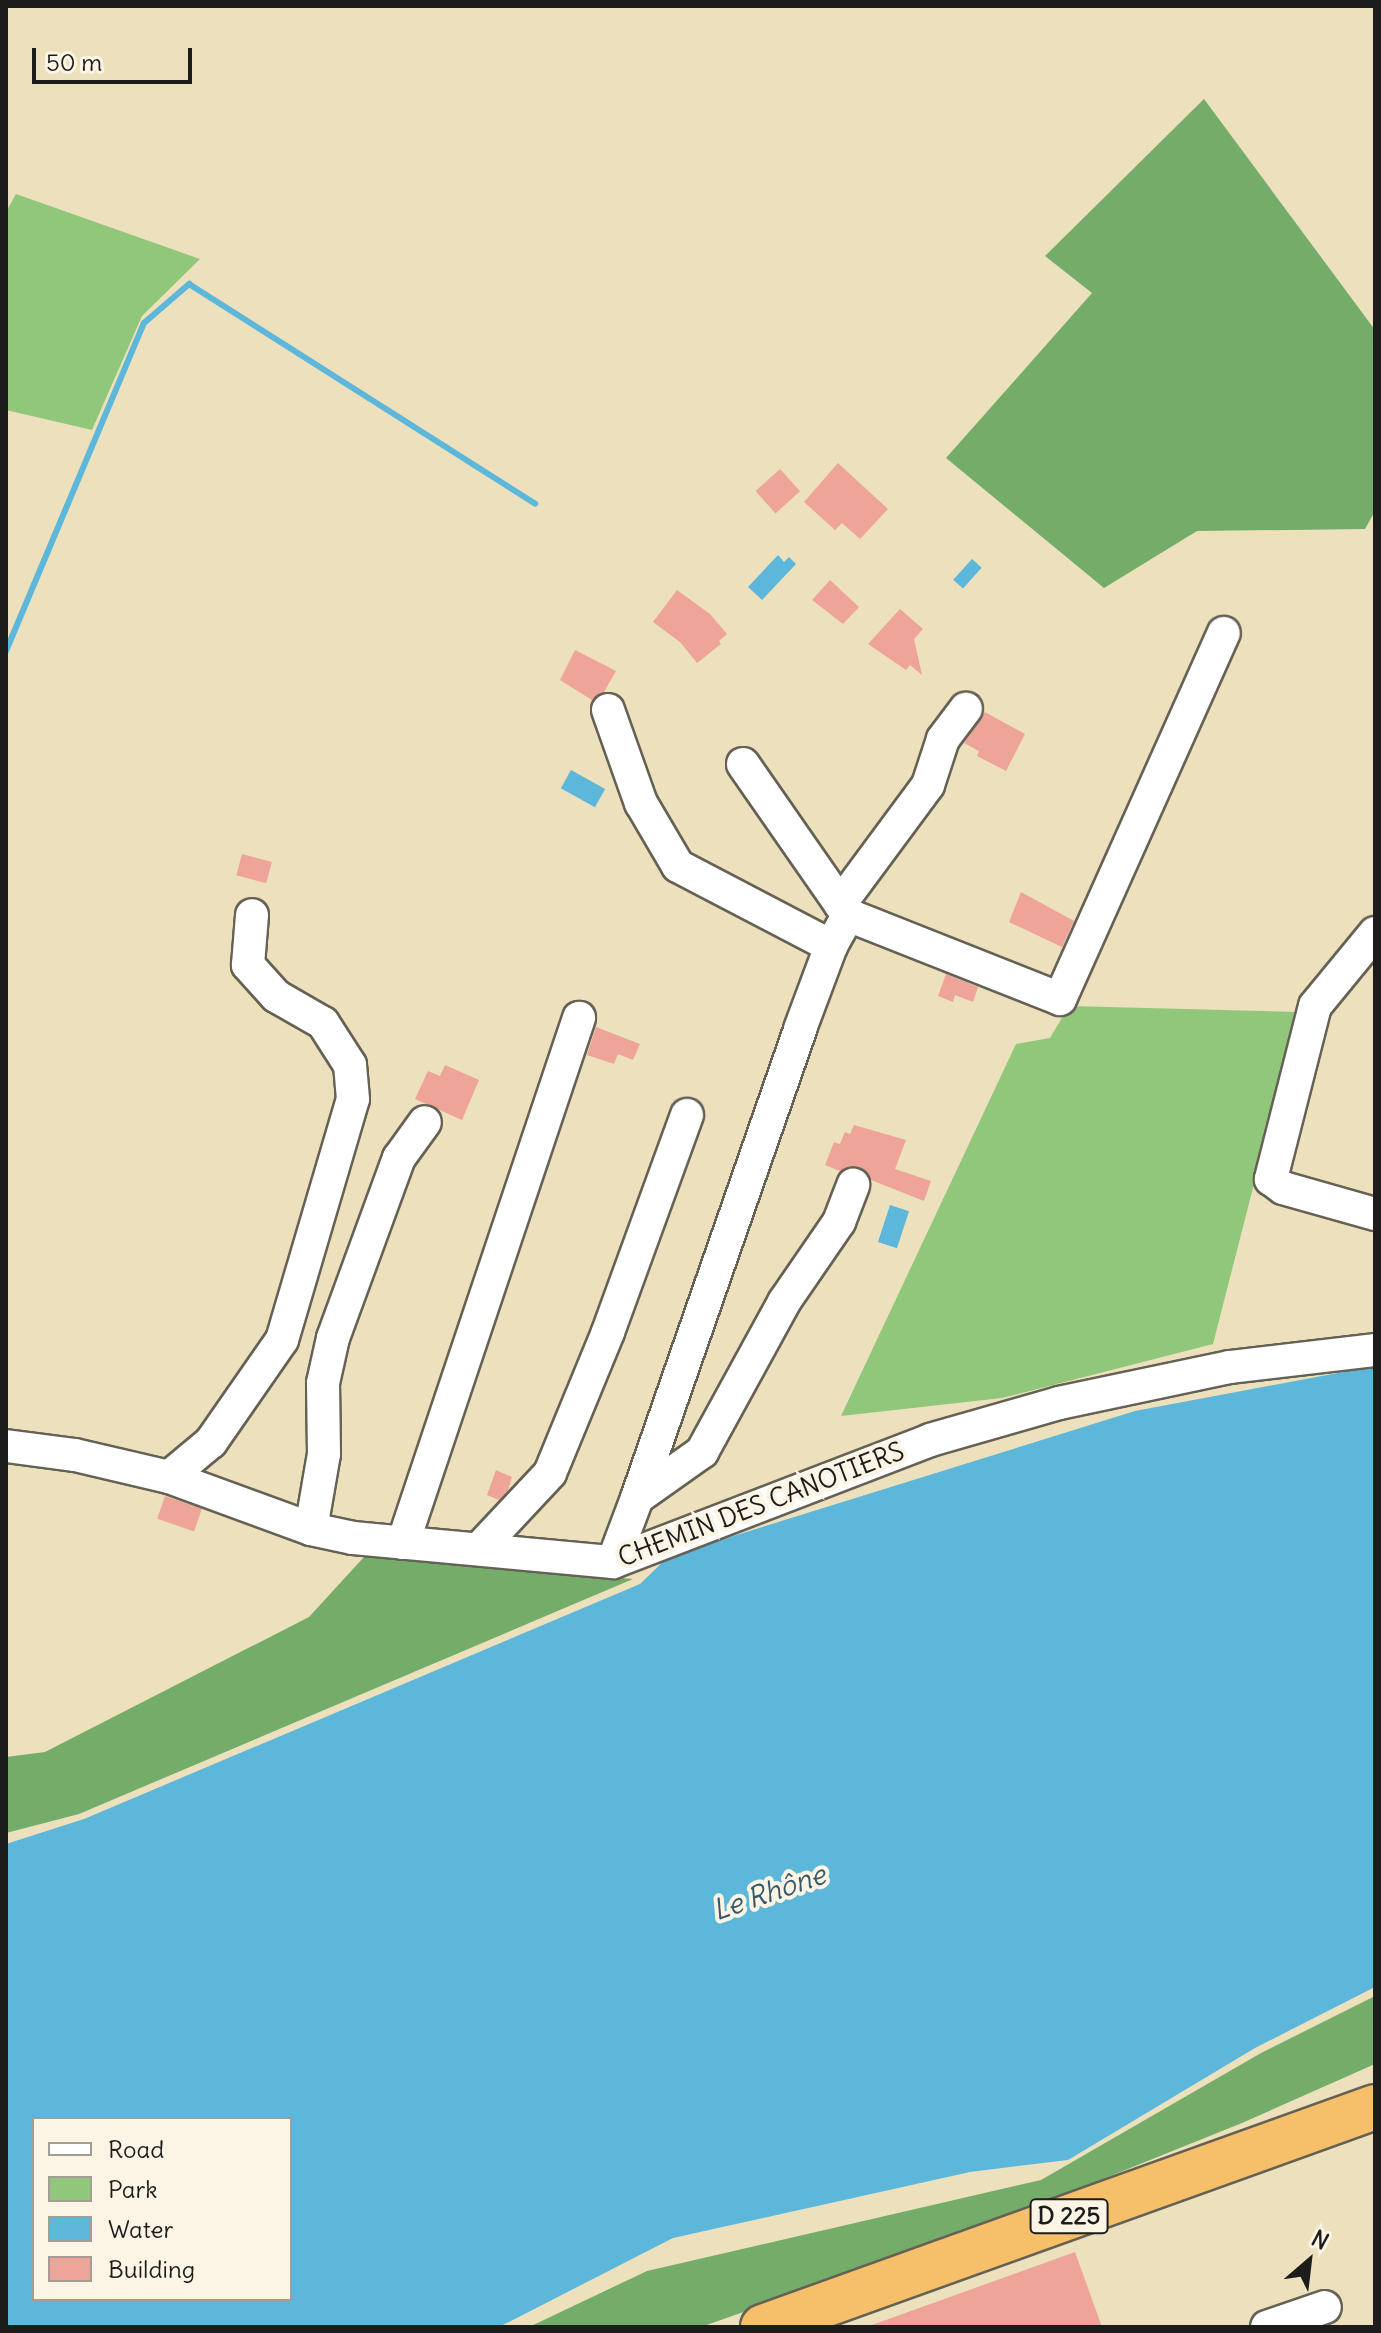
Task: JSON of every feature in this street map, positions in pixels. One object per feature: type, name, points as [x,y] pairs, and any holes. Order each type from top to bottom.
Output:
[{"type":"highway","name":"D 225","points":[[763,2327],[1375,2107]]},
{"type":"street","points":[[743,764],[844,909],[1060,999],[1224,633]]},
{"type":"street","points":[[613,1562],[844,909],[928,785],[943,739],[966,709]]},
{"type":"street","points":[[608,710],[641,803],[678,866],[831,946]]},
{"type":"street","points":[[169,1477],[211,1442],[282,1340],[353,1099],[350,1065],[323,1023],[276,996],[248,965],[252,915]]},
{"type":"street","points":[[1375,933],[1315,1006],[1271,1179],[1283,1188],[1375,1214]]},
{"type":"street","points":[[403,1543],[579,1018]]},
{"type":"street","points":[[479,1549],[550,1473],[608,1332],[687,1115]]},
{"type":"street","points":[[311,1529],[324,1454],[323,1383],[333,1338],[399,1158],[425,1122]]},
{"type":"street","points":[[637,1498],[702,1452],[784,1302],[839,1222],[853,1185]]},
{"type":"street","name":"CHEMIN DES CANOTIERS","points":[[6,1446],[75,1455],[169,1477],[311,1529],[403,1543],[613,1562],[930,1440],[1059,1403],[1230,1367],[1375,1350]]},
{"type":"street","points":[[1267,2327],[1325,2307]]},
{"type":"green space","points":[[1204,99],[1375,330],[1375,511],[1365,529],[1197,531],[1104,588],[946,458],[1092,293],[1045,256]]},
{"type":"green space","points":[[16,194],[200,259],[142,316],[92,430],[6,410],[6,212]]},
{"type":"green space","points":[[1069,1006],[1298,1012],[1213,1344],[1002,1398],[841,1416],[1016,1044],[1050,1038]]},
{"type":"green space","points":[[364,1557],[633,1579],[79,1814],[6,1833],[6,1757],[45,1752],[309,1617]]},
{"type":"green space","points":[[1375,1996],[1375,2064],[1242,2123],[976,2230],[701,2327],[529,2327],[647,2271],[1041,2180],[1261,2053]]},
{"type":"water","points":[[778,555],[784,562],[789,557],[796,564],[762,600],[748,587]]},
{"type":"water","points":[[972,559],[982,568],[963,589],[953,580]]},
{"type":"water","points":[[571,770],[605,789],[595,807],[561,788]]},
{"type":"water","points":[[890,1205],[909,1211],[897,1248],[878,1242]]},
{"type":"water","name":"Le Rhône","points":[[1375,1366],[1375,1987],[1255,2048],[1068,2160],[970,2172],[673,2238],[499,2327],[6,2327],[6,1844],[84,1819],[640,1584],[669,1556],[1135,1411]]},
{"type":"building","points":[[838,463],[888,509],[860,539],[842,523],[835,530],[804,502]]},
{"type":"building","points":[[780,469],[800,491],[776,513],[755,491]]},
{"type":"building","points":[[830,580],[859,607],[843,624],[812,600]]},
{"type":"building","points":[[677,590],[710,614],[727,634],[719,641],[721,644],[697,663],[680,642],[653,622]]},
{"type":"building","points":[[900,609],[923,629],[914,639],[922,675],[910,665],[906,670],[868,644]]},
{"type":"building","points":[[575,650],[616,671],[604,692],[592,700],[560,680]]},
{"type":"building","points":[[985,712],[1025,734],[1006,771],[977,756],[979,751],[964,743]]},
{"type":"building","points":[[242,854],[272,862],[266,883],[236,875]]},
{"type":"building","points":[[1021,892],[1074,921],[1062,947],[1009,922]]},
{"type":"building","points":[[946,974],[978,987],[973,1002],[955,995],[953,1002],[938,996]]},
{"type":"building","points":[[596,1027],[640,1044],[633,1060],[618,1054],[614,1064],[587,1055]]},
{"type":"building","points":[[445,1065],[479,1080],[462,1120],[415,1099],[428,1071],[440,1076]]},
{"type":"building","points":[[854,1125],[906,1140],[895,1169],[931,1181],[924,1201],[871,1180],[859,1167],[840,1171],[825,1165],[834,1142],[840,1144],[845,1132],[850,1134]]},
{"type":"building","points":[[496,1470],[512,1477],[508,1490],[499,1500],[487,1495]]},
{"type":"building","points":[[165,1496],[202,1509],[194,1531],[157,1519]]},
{"type":"building","points":[[1075,2252],[1102,2327],[872,2325]]},
{"type":"waterway","points":[[6,651],[144,323],[189,284],[535,504]]}]
